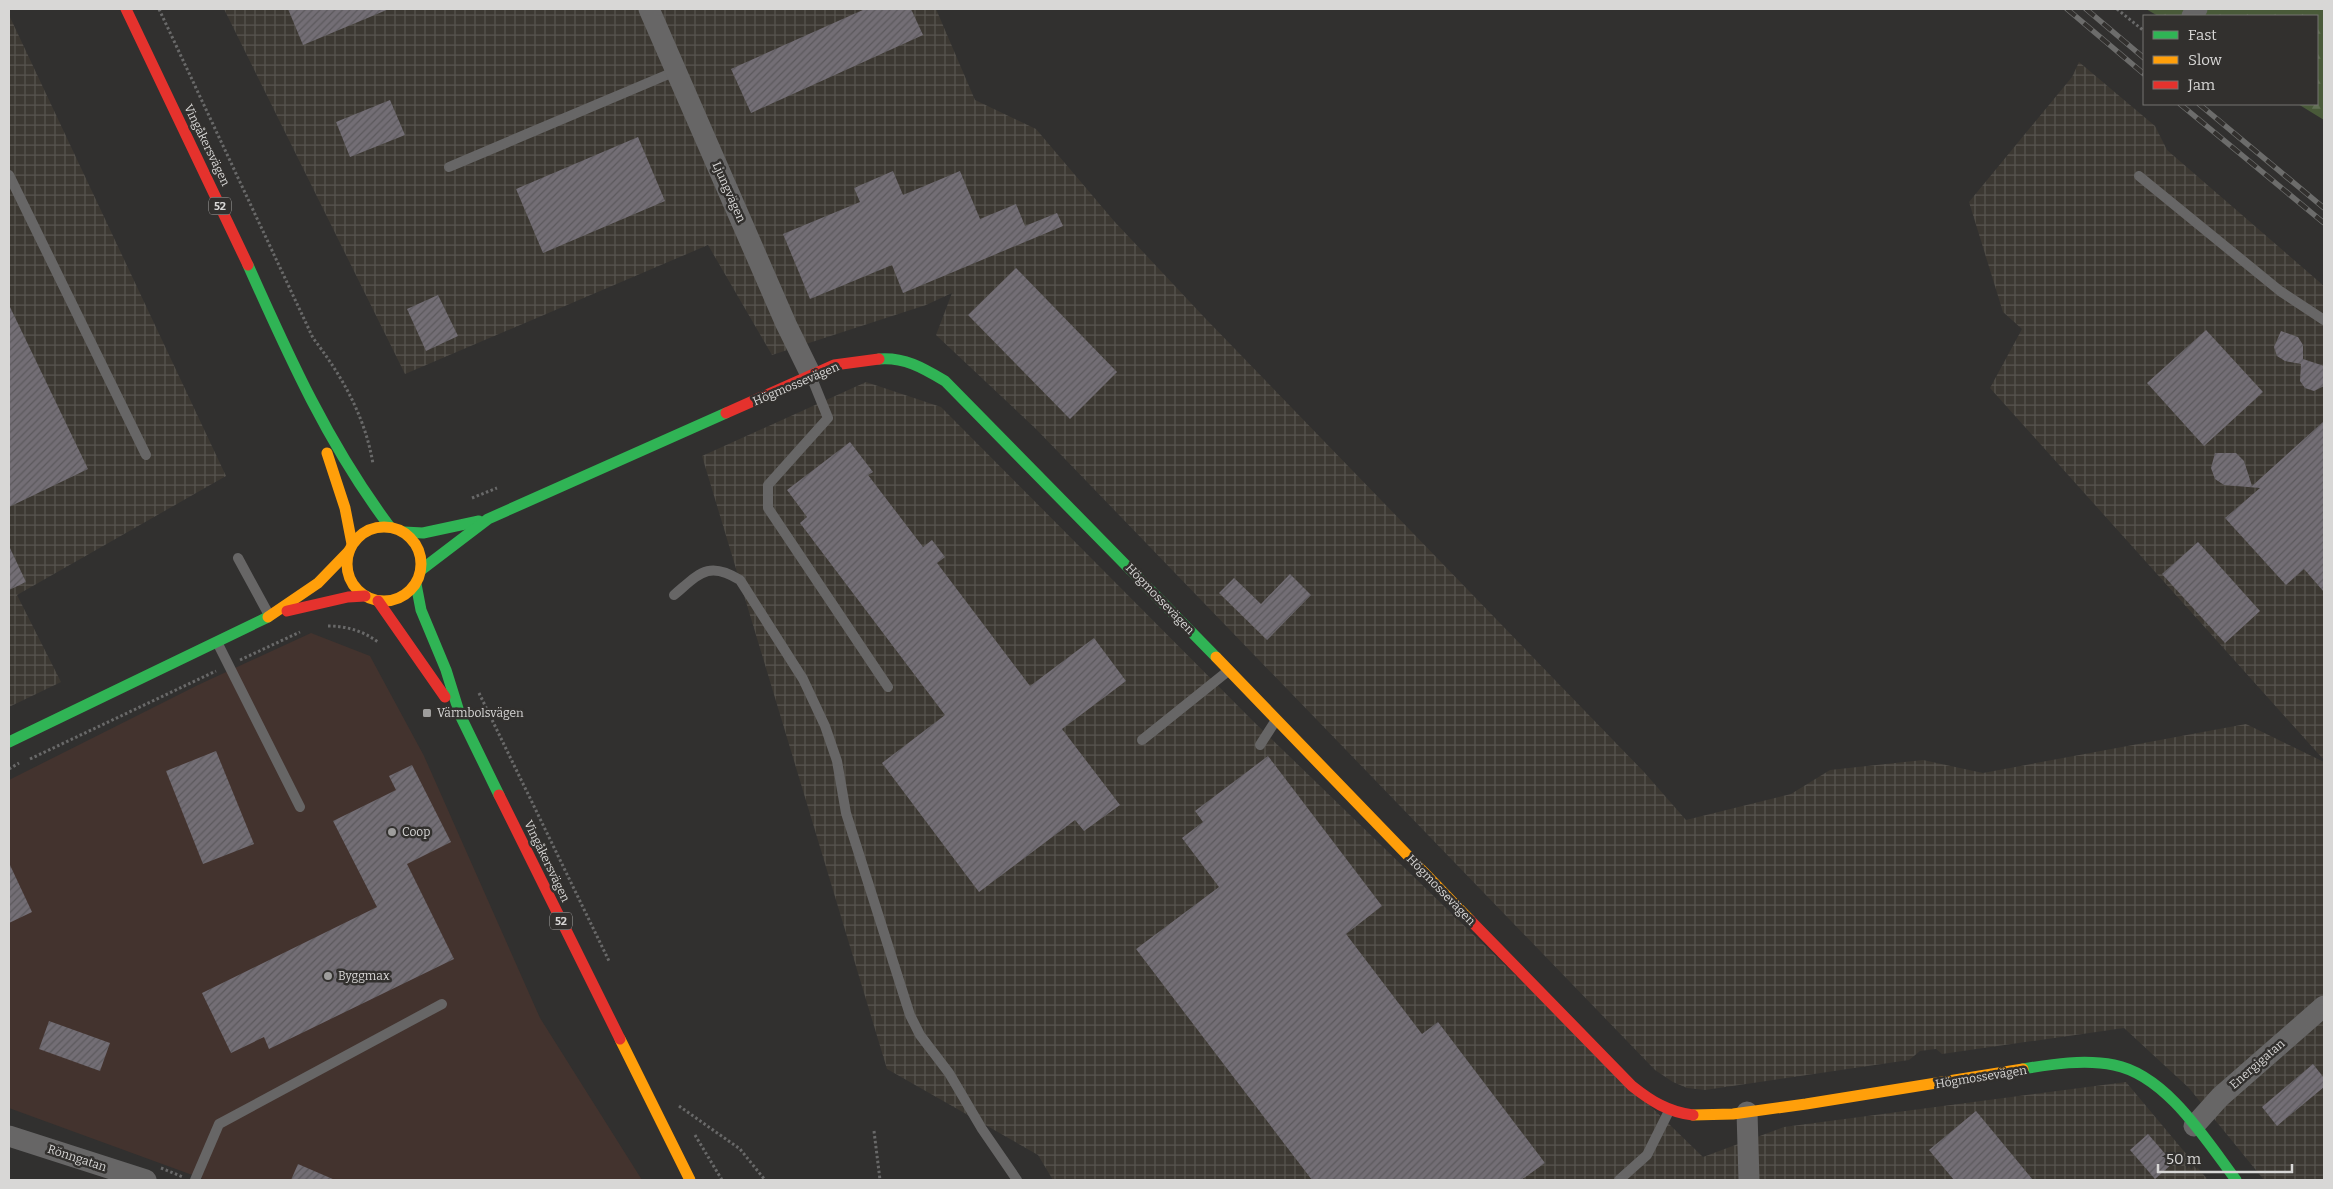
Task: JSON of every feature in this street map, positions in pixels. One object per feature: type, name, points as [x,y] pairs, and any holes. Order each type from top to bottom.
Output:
[{"type":"street","name":"Vingåkersvägen","points":[[126,9],[206,174],[311,404],[366,497],[390,527]]},
{"type":"street","name":"Ljungvägen","points":[[649,9],[786,324],[811,375]]},
{"type":"street","name":"Högmossevägen","points":[[421,570],[488,519],[834,365],[860,360],[891,358],[914,363],[945,381],[1277,719],[1636,1090],[1669,1110],[1696,1117],[1747,1112],[2055,1065],[2087,1062],[2109,1063],[2131,1070],[2151,1081],[2194,1126],[2236,1180]]},
{"type":"street","name":"Vingåkersvägen","points":[[311,404],[345,508],[351,548],[347,565],[349,578],[354,586],[365,596],[378,601],[433,682],[460,715]]},
{"type":"street","name":"Högmossevägen","points":[[404,532],[423,532],[488,519]]},
{"type":"street","points":[[9,742],[269,616],[318,583],[369,530],[390,527],[404,532],[418,548],[421,570]]},
{"type":"street","name":"Vingåkersvägen","points":[[421,570],[416,584],[418,602],[450,681],[460,715],[665,1126],[690,1180]]},
{"type":"street","points":[[378,601],[399,598],[416,584]]},
{"type":"street","points":[[269,616],[348,597],[365,596]]},
{"type":"street","name":"Energigatan","points":[[2194,1126],[2220,1097],[2324,1006]]},
{"type":"street","points":[[1747,1112],[1749,1180]]},
{"type":"street","name":"Vingåkersvägen","points":[[665,1126],[701,1180]]},
{"type":"street","name":"Rönngatan","points":[[9,1136],[146,1180]]},
{"type":"lane","points":[[449,167],[676,71]]},
{"type":"lane","points":[[9,175],[146,455]]},
{"type":"lane","points":[[2139,176],[2280,291],[2324,320]]},
{"type":"lane","points":[[811,375],[828,418],[768,485],[768,508],[888,687]]},
{"type":"lane","points":[[238,558],[269,616]]},
{"type":"lane","points":[[674,595],[702,571],[724,570],[740,580],[803,679],[826,726],[836,761],[846,813],[910,1015],[920,1035],[949,1073],[982,1129],[1017,1180]]},
{"type":"lane","points":[[216,641],[300,807]]},
{"type":"lane","points":[[1142,740],[1229,670]]},
{"type":"lane","points":[[1260,745],[1277,719]]},
{"type":"lane","points":[[195,1180],[219,1124],[442,1004]]},
{"type":"lane","points":[[1619,1180],[1647,1155],[1669,1110]]},
{"type":"path","points":[[159,9],[313,338],[340,376],[363,423],[377,472]]},
{"type":"path","points":[[2117,9],[2143,30]]},
{"type":"path","points":[[320,626],[348,627],[365,634],[380,644]]},
{"type":"path","points":[[27,760],[307,629]]},
{"type":"path","points":[[478,692],[612,967]]},
{"type":"path","points":[[9,769],[21,763]]},
{"type":"path","points":[[682,1113],[676,1104],[740,1149],[765,1180]]},
{"type":"path","points":[[692,1130],[722,1180]]},
{"type":"path","points":[[874,1131],[880,1180]]},
{"type":"shaded area","points":[[224,9],[936,9],[975,100],[1036,129],[1114,221],[1204,317],[1644,772],[1686,820],[1791,794],[1830,770],[1923,760],[1983,773],[2246,724],[2324,762],[2324,1180],[2264,1180],[2189,1088],[2124,1028],[1942,1054],[1936,1049],[1920,1051],[1909,1060],[1705,1090],[1687,1088],[1673,1082],[1655,1070],[1036,429],[936,335],[952,293],[926,305],[772,355],[708,245],[405,374]]},
{"type":"shaded area","points":[[9,15],[226,476],[17,595],[61,682],[9,707]]},
{"type":"shaded area","points":[[2079,62],[2155,126],[2167,150],[2324,286],[2324,760],[1990,388],[2022,329],[2003,312],[1969,202],[2072,77]]},
{"type":"shaded area","points":[[866,382],[941,407],[1253,721],[1703,1157],[1784,1127],[2126,1082],[2208,1180],[1053,1180],[1038,1155],[887,1069],[702,456]]},
{"type":"shaded area","points":[[311,633],[370,656],[424,756],[540,1018],[642,1180],[206,1180],[9,1108],[9,780],[198,685]]},
{"type":"green space","points":[[2146,9],[2324,9],[2324,120],[2300,105],[2318,105],[2318,15],[2156,15]]},
{"type":"building","points":[[288,9],[389,9],[303,45]]},
{"type":"building","points":[[865,9],[911,9],[923,35],[751,113],[731,69]]},
{"type":"building","points":[[390,100],[405,135],[350,157],[336,122]]},
{"type":"building","points":[[638,137],[665,201],[543,253],[516,189]]},
{"type":"building","points":[[893,171],[903,195],[960,171],[980,219],[1016,204],[1025,226],[1057,213],[1063,226],[903,293],[892,265],[810,299],[783,234],[860,202],[854,188]]},
{"type":"building","points":[[1016,268],[1117,372],[1070,419],[968,315]]},
{"type":"building","points":[[438,295],[458,336],[426,351],[407,309]]},
{"type":"building","points":[[9,305],[88,469],[9,507]]},
{"type":"building","points":[[2206,330],[2263,392],[2204,446],[2147,383]]},
{"type":"building","points":[[2281,331],[2298,337],[2303,345],[2303,359],[2324,366],[2324,386],[2314,391],[2305,388],[2300,381],[2301,364],[2285,361],[2277,356],[2274,347]]},
{"type":"building","points":[[2324,421],[2324,592],[2304,569],[2286,585],[2225,518],[2260,488],[2224,485],[2215,479],[2211,468],[2215,453],[2236,453],[2244,461],[2252,486]]},
{"type":"building","points":[[850,442],[873,472],[868,475],[923,547],[932,540],[945,557],[937,563],[1030,686],[1094,638],[1126,681],[1062,729],[1120,805],[1084,831],[1075,820],[979,892],[882,763],[945,715],[800,523],[807,517],[787,490]]},
{"type":"building","points":[[2198,542],[2260,611],[2225,643],[2162,574]]},
{"type":"building","points":[[9,546],[26,582],[9,590]]},
{"type":"building","points":[[1290,574],[1311,595],[1267,640],[1219,593],[1234,578],[1261,604]]},
{"type":"building","points":[[216,751],[254,844],[203,864],[166,771]]},
{"type":"building","points":[[1268,756],[1382,906],[1346,934],[1422,1034],[1438,1022],[1545,1163],[1521,1180],[1312,1180],[1136,949],[1219,887],[1182,838],[1203,822],[1195,811]]},
{"type":"building","name":"Byggmax","points":[[412,765],[451,842],[407,864],[454,959],[269,1049],[264,1037],[231,1053],[202,993],[377,907],[333,821],[396,790],[389,776]]},
{"type":"building","points":[[9,863],[32,912],[9,923]]},
{"type":"building","points":[[49,1021],[110,1043],[100,1071],[39,1049]]},
{"type":"building","points":[[2313,1064],[2324,1078],[2324,1087],[2277,1126],[2262,1107]]},
{"type":"building","points":[[1976,1111],[2033,1180],[1954,1180],[1929,1150]]},
{"type":"building","points":[[2148,1134],[2173,1163],[2155,1179],[2130,1150]]},
{"type":"building","points":[[298,1164],[335,1180],[291,1180]]},
{"type":"railway","points":[[2067,9],[2143,73]]},
{"type":"railway","points":[[2086,9],[2143,57]]},
{"type":"railway","points":[[2181,105],[2324,223]]},
{"type":"railway","points":[[2200,105],[2324,208]]},
{"type":"traffic: fast","points":[[248,265],[295,367],[329,433],[368,496],[390,527]]},
{"type":"traffic: fast","points":[[879,359],[906,362],[945,381],[1216,657]]},
{"type":"traffic: fast","points":[[421,570],[488,519],[726,413]]},
{"type":"traffic: fast","points":[[404,532],[423,533],[479,521]]},
{"type":"traffic: fast","points":[[416,584],[421,610],[446,670],[460,715],[499,795]]},
{"type":"traffic: fast","points":[[9,742],[268,617]]},
{"type":"traffic: fast","points":[[2023,1069],[2057,1064],[2092,1062],[2114,1065],[2133,1071],[2168,1095],[2198,1129],[2236,1180]]},
{"type":"traffic: slow","points":[[327,453],[345,508],[352,544]]},
{"type":"traffic: slow","points":[[377,527],[391,527],[405,533],[415,543],[421,557],[421,564],[421,571],[415,585],[405,595],[391,601],[377,601],[363,595],[353,585],[347,571],[347,557],[353,543],[363,533],[377,527]]},
{"type":"traffic: slow","points":[[268,617],[318,583],[349,551]]},
{"type":"traffic: slow","points":[[1216,657],[1470,920]]},
{"type":"traffic: slow","points":[[620,1039],[690,1180]]},
{"type":"traffic: slow","points":[[1693,1115],[1733,1114],[1806,1104],[2023,1069]]},
{"type":"traffic: jam","points":[[126,9],[248,265]]},
{"type":"traffic: jam","points":[[726,413],[834,365],[879,359]]},
{"type":"traffic: jam","points":[[287,611],[348,597],[365,596]]},
{"type":"traffic: jam","points":[[378,601],[445,697]]},
{"type":"traffic: jam","points":[[499,795],[620,1039]]},
{"type":"traffic: jam","points":[[1470,920],[1632,1086],[1660,1105],[1684,1114],[1693,1115]]},
{"type":"place","name":"Värmbolsvägen","points":[[427,713]]},
{"type":"place","name":"Coop","points":[[392,832]]},
{"type":"place","name":"Byggmax","points":[[328,976]]}]
